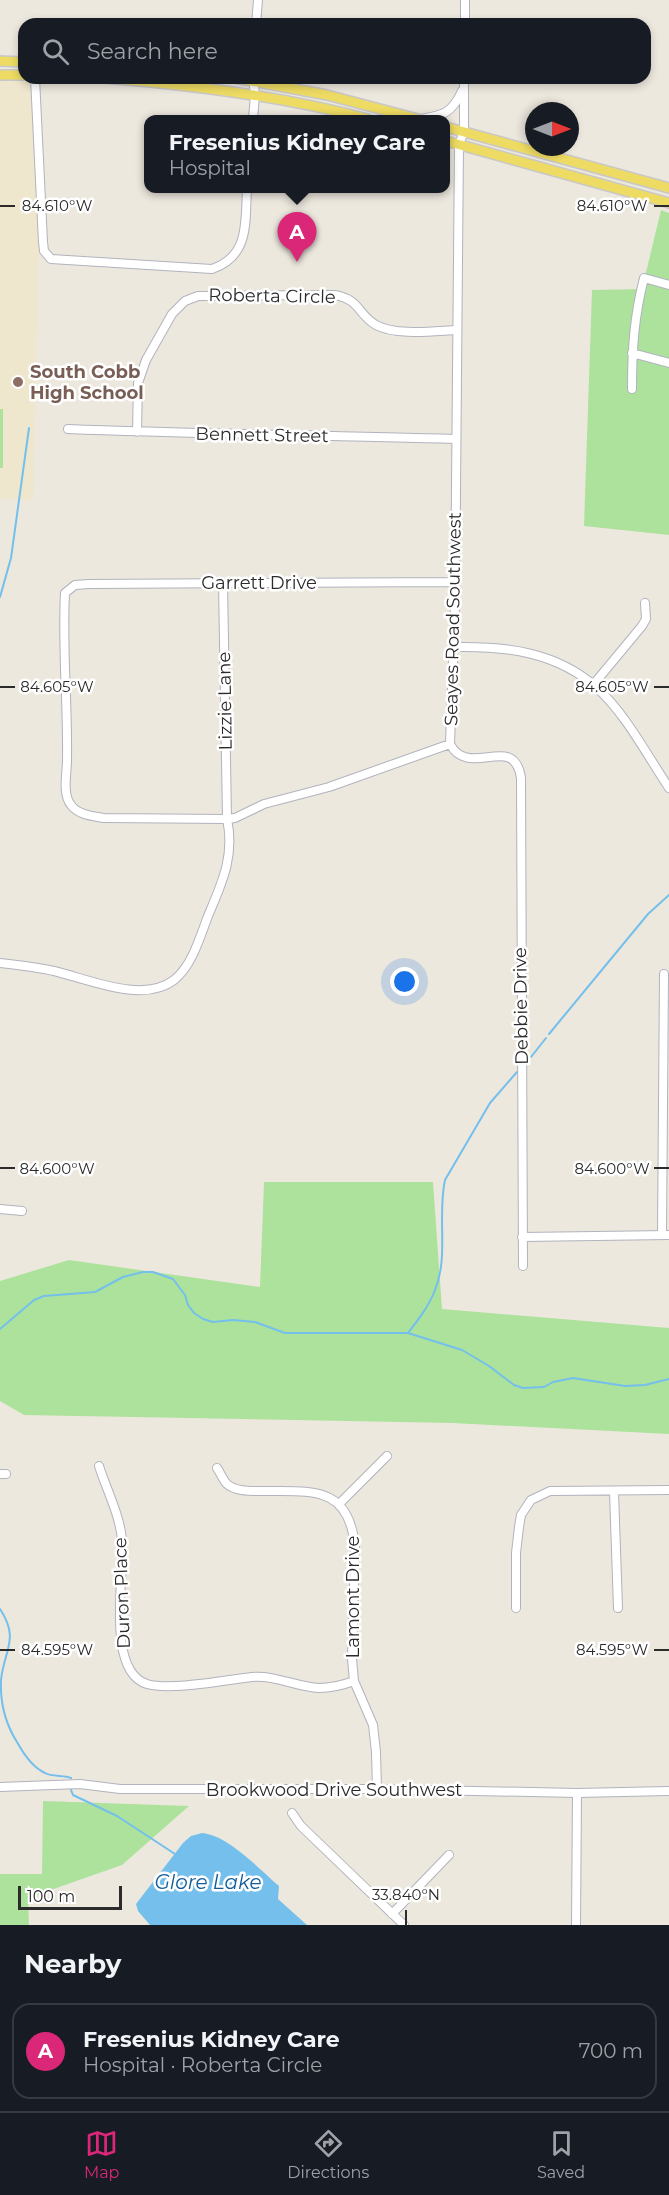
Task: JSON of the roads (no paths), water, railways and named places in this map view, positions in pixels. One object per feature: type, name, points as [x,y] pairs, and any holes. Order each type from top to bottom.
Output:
[{"type":"main road","points":[[0,61],[18,62]]},
{"type":"main road","points":[[0,75],[18,75]]},
{"type":"main road","points":[[157,84],[255,95],[351,115]]},
{"type":"main road","points":[[276,84],[401,115]]},
{"type":"main road","points":[[450,128],[669,188]]},
{"type":"main road","points":[[450,142],[669,203]]},
{"type":"street","points":[[256,18],[258,0]]},
{"type":"street","points":[[465,0],[465,18]]},
{"type":"street","points":[[35,84],[43,242],[44,251],[51,259],[212,269],[224,265],[234,257],[240,246],[247,193]]},
{"type":"street","points":[[253,115],[254,84]]},
{"type":"street","name":"Seayes Road Southwest","points":[[440,115],[451,110],[459,99],[463,84]]},
{"type":"street","name":"Seayes Road Southwest","points":[[227,819],[258,806],[329,787],[450,744],[456,582],[459,144],[464,132],[464,84]]},
{"type":"street","points":[[632,389],[635,314],[644,278],[669,285]]},
{"type":"street","name":"Roberta Circle","points":[[137,432],[138,383],[146,360],[172,314],[185,301],[198,296],[335,295],[350,299],[372,322],[384,329],[457,330]]},
{"type":"street","points":[[632,353],[669,363]]},
{"type":"street","name":"Bennett Street","points":[[68,429],[456,440]]},
{"type":"street","name":"Garrett Drive","points":[[227,819],[104,818],[85,814],[71,806],[66,784],[68,731],[64,593],[75,585],[89,584],[456,582]]},
{"type":"street","name":"Lizzie Lane","points":[[223,583],[227,819]]},
{"type":"street","points":[[593,685],[642,626],[646,619],[645,603]]},
{"type":"street","points":[[455,647],[496,647],[529,652],[562,666],[593,685],[617,711],[669,788]]},
{"type":"street","name":"Debbie Drive","points":[[450,744],[455,754],[462,757],[471,759],[501,756],[514,760],[518,765],[521,778],[523,1266]]},
{"type":"street","points":[[0,963],[53,971],[123,988],[146,990],[173,981],[189,961],[225,874],[231,848],[227,819]]},
{"type":"street","points":[[522,1237],[666,1234],[664,974]]},
{"type":"street","points":[[0,1209],[22,1211]]},
{"type":"street","points":[[217,1468],[227,1484],[235,1488],[246,1491],[310,1492],[332,1498],[340,1503],[387,1456]]},
{"type":"street","name":"Duron Place","points":[[99,1466],[118,1515],[122,1542],[121,1643],[126,1662],[136,1677],[147,1684],[177,1686],[260,1677],[275,1678],[316,1688],[354,1681]]},
{"type":"street","points":[[516,1608],[516,1554],[519,1527],[521,1515],[531,1500],[550,1491],[669,1490]]},
{"type":"street","points":[[614,1492],[618,1608]]},
{"type":"street","name":"Lamont Drive","points":[[340,1503],[350,1519],[356,1547],[352,1638],[354,1681],[373,1725],[377,1789]]},
{"type":"street","name":"Brookwood Drive Southwest","points":[[0,1787],[80,1784],[120,1789],[377,1789],[577,1793],[669,1791]]},
{"type":"street","points":[[576,1925],[577,1793]]},
{"type":"street","points":[[292,1813],[301,1826],[404,1925]]},
{"type":"street","points":[[392,1914],[449,1855]]},
{"type":"water","name":"Glore Lake","points":[[202,1833],[212,1835],[233,1846],[253,1862],[279,1886],[278,1899],[307,1925],[150,1925],[138,1911],[136,1904],[183,1843],[191,1836]]},
{"type":"waterway","points":[[0,597],[11,558],[29,428]]},
{"type":"waterway","points":[[549,1034],[648,914],[669,895]]},
{"type":"waterway","points":[[531,1057],[546,1038]]},
{"type":"waterway","points":[[408,1333],[430,1302],[439,1277],[445,1180],[490,1103],[517,1072]]},
{"type":"waterway","points":[[0,1329],[34,1300],[44,1296],[95,1292],[123,1277],[153,1272],[173,1279],[185,1295],[188,1305],[203,1319],[213,1322],[233,1320],[255,1322],[285,1333],[408,1333],[462,1350],[489,1366],[514,1385],[523,1388],[544,1387],[553,1382],[573,1378],[625,1386],[645,1385],[669,1379]]},
{"type":"waterway","points":[[0,1609],[6,1619],[10,1637],[1,1680],[2,1705],[9,1728],[22,1751],[36,1767],[48,1774],[71,1778]]},
{"type":"waterway","points":[[71,1790],[73,1795],[117,1816],[175,1854]]},
{"type":"place","name":"Fresenius Kidney Care","points":[[297,262]]},
{"type":"place","name":"South Cobb High School","points":[[18,382]]}]
